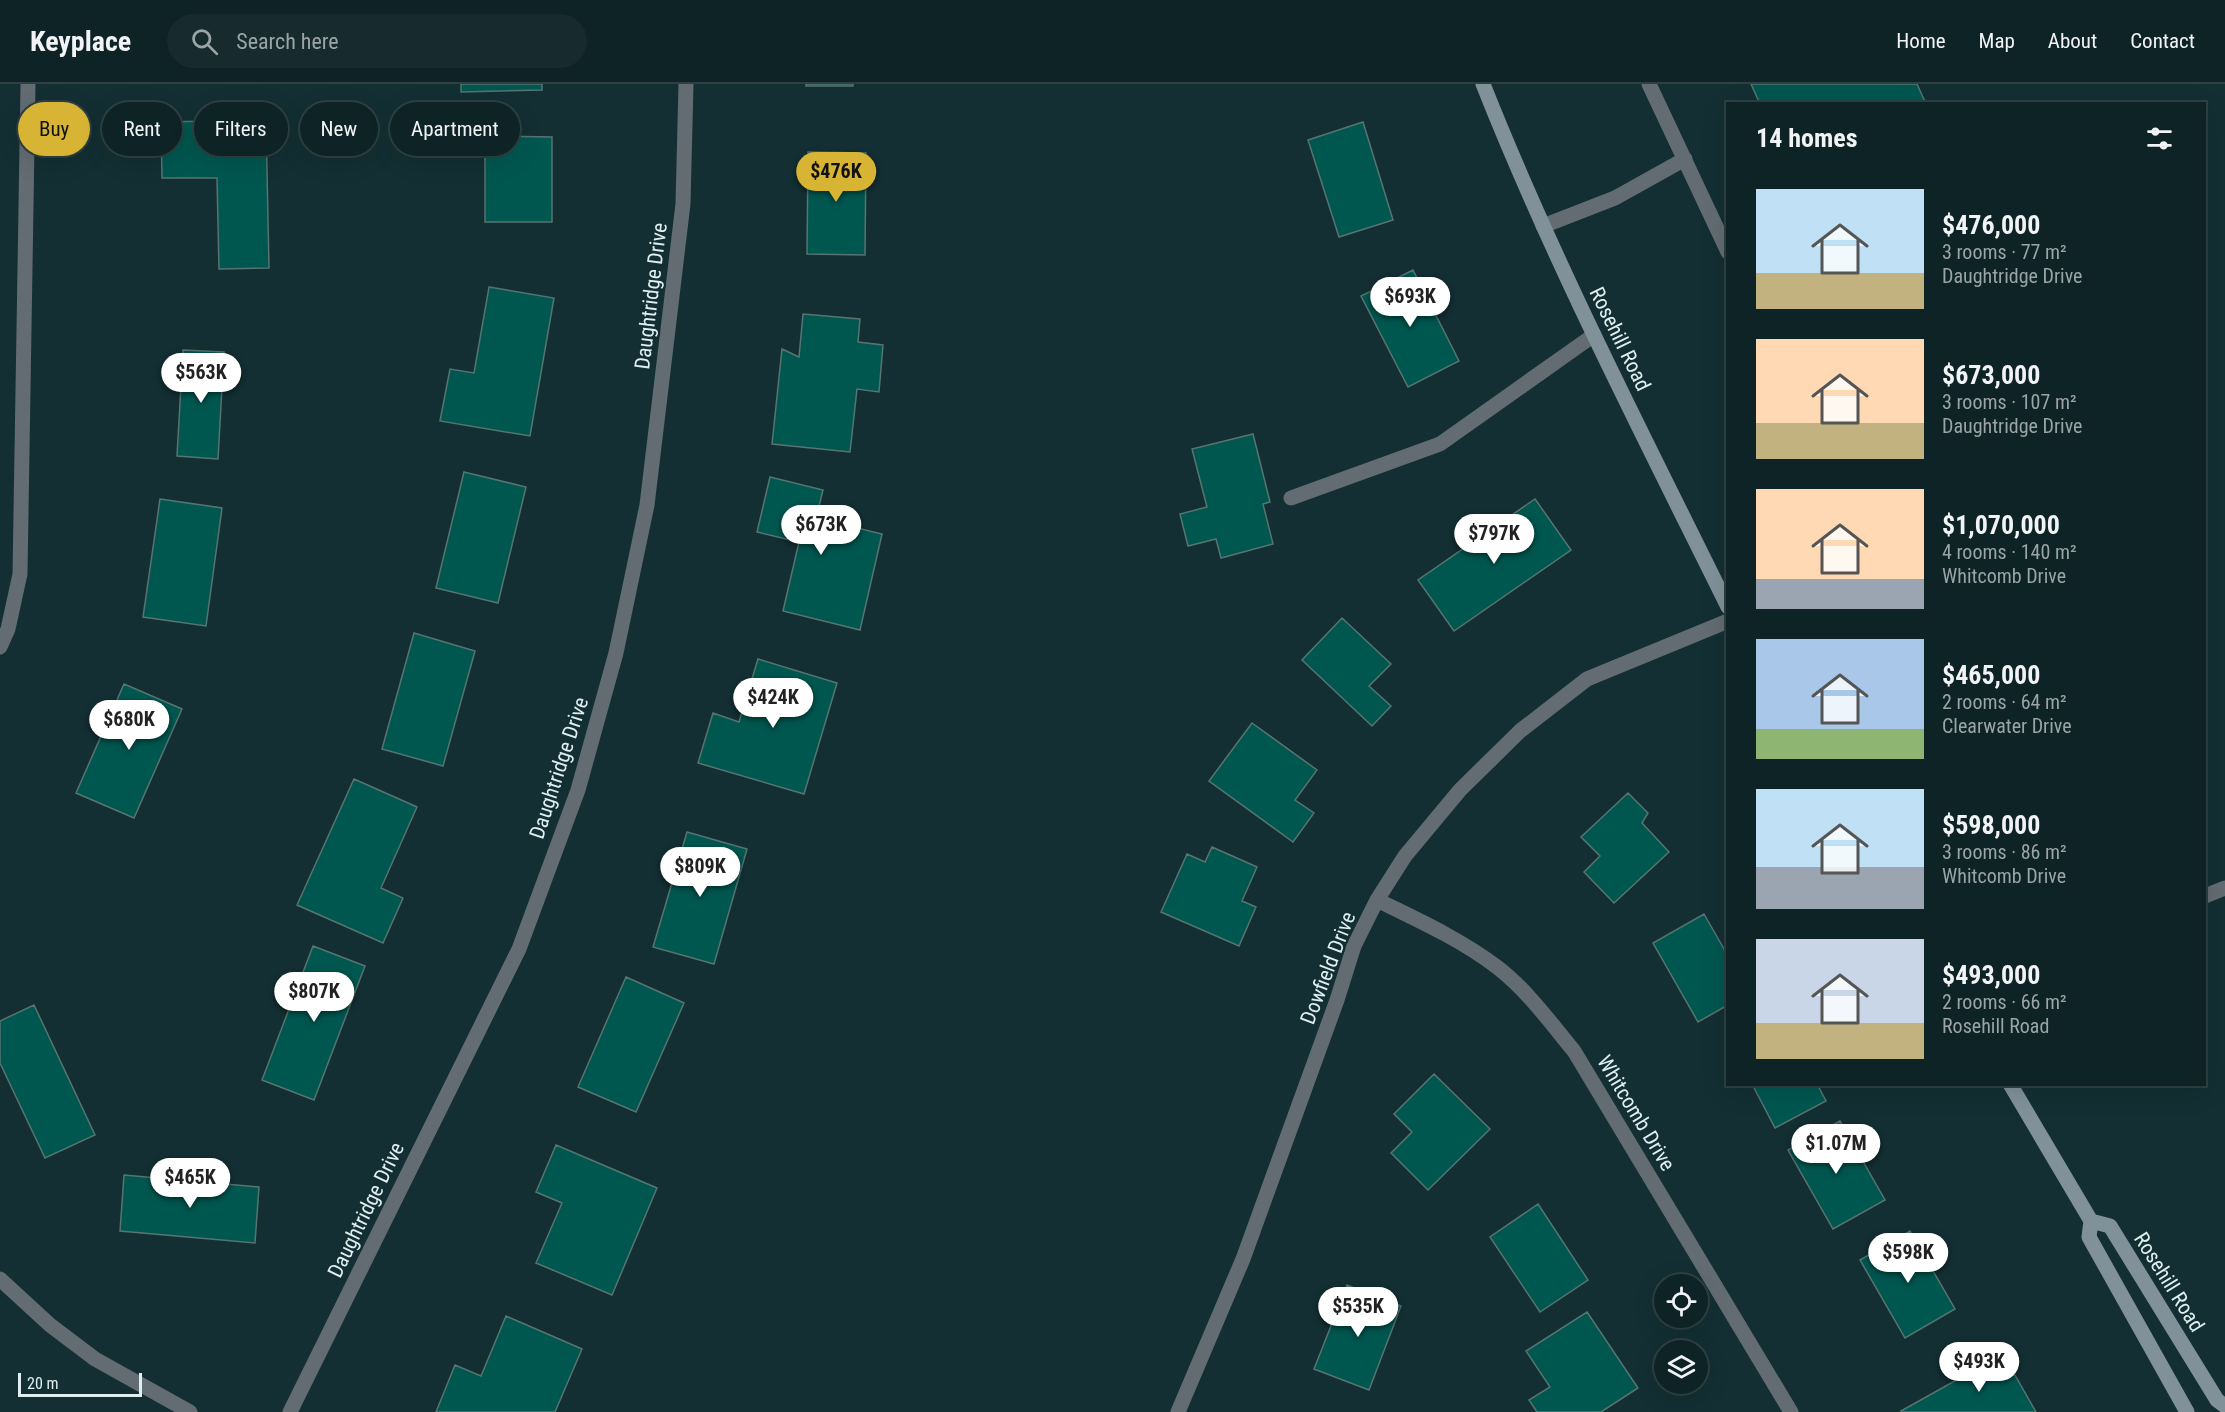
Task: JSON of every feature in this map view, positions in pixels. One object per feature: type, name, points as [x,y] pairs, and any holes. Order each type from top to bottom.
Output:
[{"type":"main road","name":"Rosehill Road","points":[[1483,84],[1543,226],[1726,604]]},
{"type":"main road","name":"Rosehill Road","points":[[2011,1086],[2091,1221],[2089,1237],[2187,1412]]},
{"type":"main road","name":"Rosehill Road","points":[[2091,1221],[2110,1226],[2217,1400],[2225,1406]]},
{"type":"street","points":[[0,647],[8,629],[20,574],[28,84]]},
{"type":"street","name":"Daughtridge Drive","points":[[290,1412],[519,949],[578,790],[616,653],[647,505],[683,204],[686,84]]},
{"type":"street","points":[[1649,84],[1726,248]]},
{"type":"street","points":[[1543,226],[1616,198],[1684,159]]},
{"type":"street","points":[[1291,498],[1440,444],[1594,335]]},
{"type":"street","name":"Dowfield Drive","points":[[1178,1412],[1243,1259],[1337,1000],[1354,946],[1377,900],[1405,856],[1460,790],[1528,724],[1587,679],[1726,622]]},
{"type":"street","points":[[2206,896],[2225,888]]},
{"type":"street","name":"Whitcomb Drive","points":[[1377,900],[1451,936],[1498,968],[1539,1007],[1574,1051],[1791,1412]]},
{"type":"street","points":[[0,1279],[50,1325],[95,1359],[190,1412]]},
{"type":"building","points":[[461,84],[542,84],[542,90],[461,92]]},
{"type":"building","points":[[806,84],[853,84],[853,86],[806,86]]},
{"type":"building","points":[[1751,84],[1917,84],[1925,102],[1759,102]]},
{"type":"building","points":[[194,121],[194,156],[267,156],[269,268],[219,269],[217,178],[162,178],[162,156],[182,156],[182,122]]},
{"type":"building","points":[[1363,122],[1393,220],[1339,237],[1308,140]]},
{"type":"building","points":[[520,137],[552,137],[552,222],[485,222],[485,156],[520,156]]},
{"type":"building","points":[[808,152],[866,153],[865,255],[807,254]]},
{"type":"building","points":[[1413,270],[1459,361],[1408,387],[1361,296]]},
{"type":"building","points":[[489,287],[554,298],[530,436],[440,421],[450,369],[474,373]]},
{"type":"building","points":[[803,314],[860,319],[858,342],[883,345],[879,392],[857,389],[850,452],[772,444],[782,349],[799,357]]},
{"type":"building","points":[[183,350],[224,352],[218,459],[177,456]]},
{"type":"building","points":[[1253,434],[1270,502],[1263,504],[1273,544],[1221,558],[1216,539],[1188,546],[1180,514],[1207,507],[1192,449]]},
{"type":"building","points":[[464,472],[526,487],[498,603],[436,588]]},
{"type":"building","points":[[770,477],[823,490],[816,518],[882,534],[860,630],[783,611],[799,542],[757,532]]},
{"type":"building","points":[[160,499],[222,508],[206,626],[143,617]]},
{"type":"building","points":[[1535,499],[1571,550],[1454,631],[1418,580]]},
{"type":"building","points":[[1342,618],[1391,664],[1369,686],[1391,706],[1372,726],[1302,660]]},
{"type":"building","points":[[414,633],[475,651],[443,766],[382,749]]},
{"type":"building","points":[[758,659],[837,683],[804,794],[698,763],[713,713],[739,722]]},
{"type":"building","points":[[124,684],[182,709],[134,818],[76,793]]},
{"type":"building","points":[[1252,723],[1317,770],[1295,800],[1314,813],[1293,842],[1209,781]]},
{"type":"building","points":[[354,779],[417,807],[381,888],[403,898],[383,943],[297,905]]},
{"type":"building","points":[[1628,793],[1648,813],[1642,823],[1669,852],[1614,903],[1584,872],[1600,856],[1581,837]]},
{"type":"building","points":[[687,832],[747,849],[714,964],[653,947]]},
{"type":"building","points":[[1212,847],[1257,867],[1242,901],[1256,907],[1239,946],[1161,912],[1187,854],[1205,862]]},
{"type":"building","points":[[1704,914],[1726,952],[1726,1006],[1698,1022],[1653,943]]},
{"type":"building","points":[[313,946],[365,966],[314,1100],[262,1080]]},
{"type":"building","points":[[626,977],[684,1003],[636,1112],[578,1087]]},
{"type":"building","points":[[34,1005],[95,1135],[45,1158],[0,1063],[0,1021]]},
{"type":"building","points":[[1434,1074],[1490,1129],[1428,1190],[1391,1153],[1412,1132],[1394,1114]]},
{"type":"building","points":[[1753,1086],[1818,1086],[1826,1101],[1775,1128]]},
{"type":"building","points":[[1840,1121],[1885,1200],[1833,1229],[1788,1150]]},
{"type":"building","points":[[556,1145],[657,1188],[612,1295],[536,1263],[562,1203],[536,1192]]},
{"type":"building","points":[[124,1175],[259,1187],[255,1243],[120,1231]]},
{"type":"building","points":[[1538,1204],[1588,1280],[1540,1312],[1490,1237]]},
{"type":"building","points":[[1910,1231],[1955,1309],[1905,1338],[1860,1260]]},
{"type":"building","points":[[1347,1285],[1401,1306],[1369,1390],[1314,1369]]},
{"type":"building","points":[[1587,1312],[1638,1388],[1601,1412],[1537,1412],[1529,1400],[1550,1387],[1526,1351]]},
{"type":"building","points":[[506,1316],[582,1349],[555,1412],[436,1412],[455,1365],[481,1376]]},
{"type":"building","points":[[2003,1354],[2036,1412],[1901,1411]]}]
